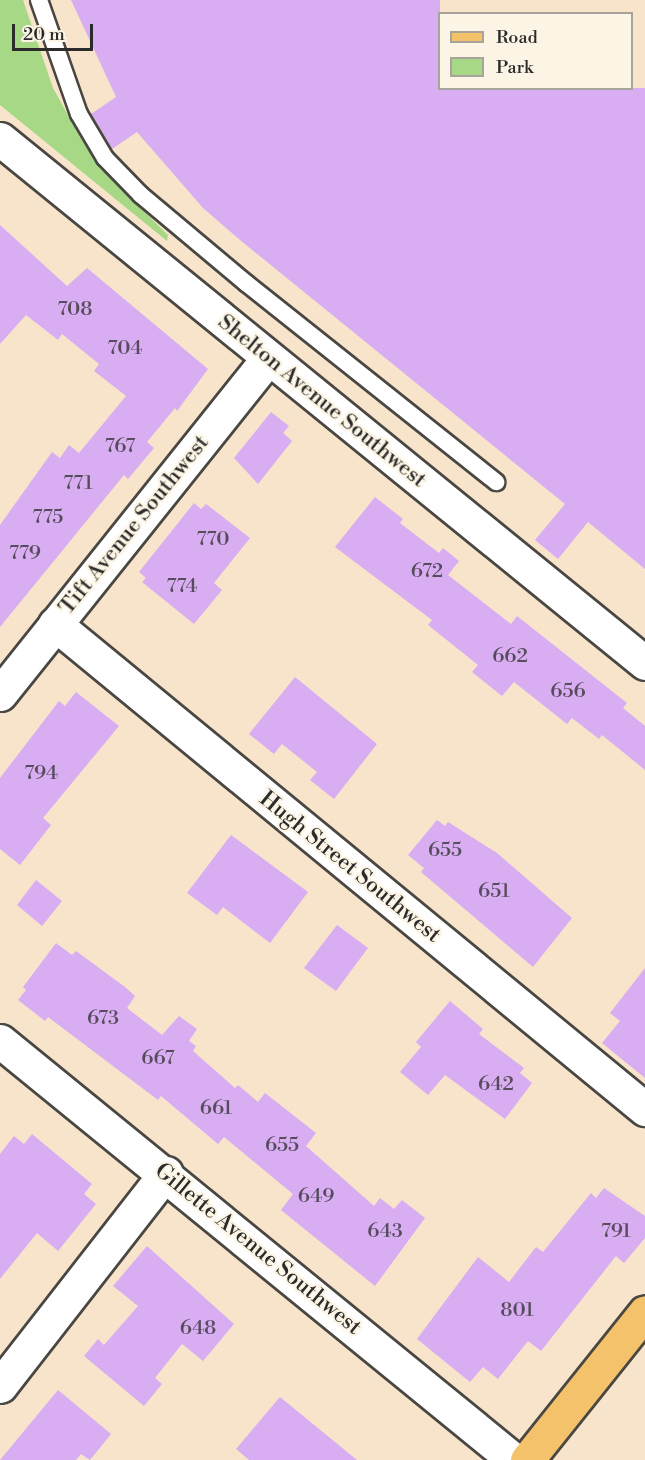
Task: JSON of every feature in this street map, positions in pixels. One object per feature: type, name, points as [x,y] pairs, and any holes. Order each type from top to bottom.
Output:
[{"type":"main road","points":[[527,1460],[645,1312]]},
{"type":"street","name":"Shelton Avenue Southwest","points":[[0,139],[645,663]]},
{"type":"street","name":"Tift Avenue Southwest","points":[[0,694],[268,357]]},
{"type":"street","name":"Hugh Street Southwest","points":[[55,624],[645,1109]]},
{"type":"street","name":"Gillette Avenue Southwest","points":[[0,1041],[166,1173],[514,1460]]},
{"type":"street","points":[[0,1386],[166,1173]]},
{"type":"lane","points":[[39,0],[79,114],[105,158],[141,195],[246,283],[496,482]]},
{"type":"green space","points":[[0,0],[23,0],[53,88],[83,142],[126,194],[168,235],[167,241],[0,105]]},
{"type":"building","points":[[71,0],[440,0],[438,90],[633,90],[633,88],[645,88],[645,569],[588,522],[558,559],[535,540],[565,504],[203,208],[137,132],[112,149],[91,114],[116,97]]},
{"type":"building","points":[[0,225],[67,286],[87,268],[208,369],[177,411],[175,408],[147,442],[154,448],[128,479],[124,475],[0,627],[0,525],[52,452],[60,458],[69,445],[79,453],[126,396],[94,371],[99,364],[62,334],[58,340],[26,315],[0,344]]},
{"type":"building","points":[[271,412],[289,426],[283,433],[292,441],[258,484],[234,458]]},
{"type":"building","points":[[375,497],[403,519],[400,523],[439,553],[443,548],[459,561],[448,575],[511,624],[517,616],[627,703],[623,708],[645,726],[645,770],[602,735],[599,739],[572,718],[567,724],[514,682],[502,696],[472,672],[478,665],[428,625],[432,620],[335,547]]},
{"type":"building","points":[[194,503],[201,509],[206,504],[250,538],[214,583],[222,590],[194,624],[142,582],[146,578],[139,572]]},
{"type":"building","points":[[295,677],[377,744],[334,799],[310,780],[317,772],[282,744],[274,754],[249,734]]},
{"type":"building","points":[[76,692],[119,726],[43,818],[51,825],[20,865],[0,849],[0,778],[59,701],[65,706]]},
{"type":"building","points":[[437,820],[445,826],[448,822],[497,853],[572,918],[533,967],[421,872],[424,868],[408,855]]},
{"type":"building","points":[[231,835],[308,892],[270,943],[223,907],[217,915],[187,893]]},
{"type":"building","points":[[36,880],[62,901],[42,926],[17,905]]},
{"type":"building","points":[[337,925],[368,948],[336,991],[304,968]]},
{"type":"building","points":[[56,943],[72,955],[76,951],[125,987],[135,996],[127,1008],[162,1035],[179,1016],[197,1029],[189,1041],[196,1046],[193,1051],[235,1088],[238,1085],[258,1102],[265,1093],[316,1133],[306,1146],[374,1206],[380,1198],[394,1209],[402,1200],[425,1218],[375,1286],[281,1210],[293,1194],[224,1137],[218,1144],[161,1096],[158,1100],[48,1017],[45,1021],[18,1000],[26,990],[23,987]]},
{"type":"building","points":[[645,968],[645,1078],[602,1043],[620,1021],[610,1013]]},
{"type":"building","points":[[450,1001],[483,1029],[479,1034],[524,1068],[520,1073],[532,1083],[505,1119],[445,1075],[428,1095],[400,1072],[421,1047],[416,1042]]},
{"type":"building","points":[[32,1134],[92,1184],[84,1194],[96,1204],[58,1251],[37,1233],[0,1279],[0,1154],[14,1136],[24,1144]]},
{"type":"building","points":[[604,1188],[645,1216],[645,1238],[624,1263],[616,1256],[541,1351],[528,1341],[498,1379],[483,1367],[470,1382],[417,1339],[478,1257],[509,1282],[536,1247],[543,1252],[591,1193],[596,1198]]},
{"type":"building","points":[[147,1246],[234,1324],[203,1361],[182,1344],[155,1378],[162,1384],[144,1406],[84,1356],[98,1339],[104,1345],[138,1306],[113,1286]]},
{"type":"building","points":[[58,1390],[111,1434],[90,1460],[81,1454],[76,1460],[0,1460]]},
{"type":"building","points":[[280,1397],[357,1460],[249,1460],[236,1449]]}]
